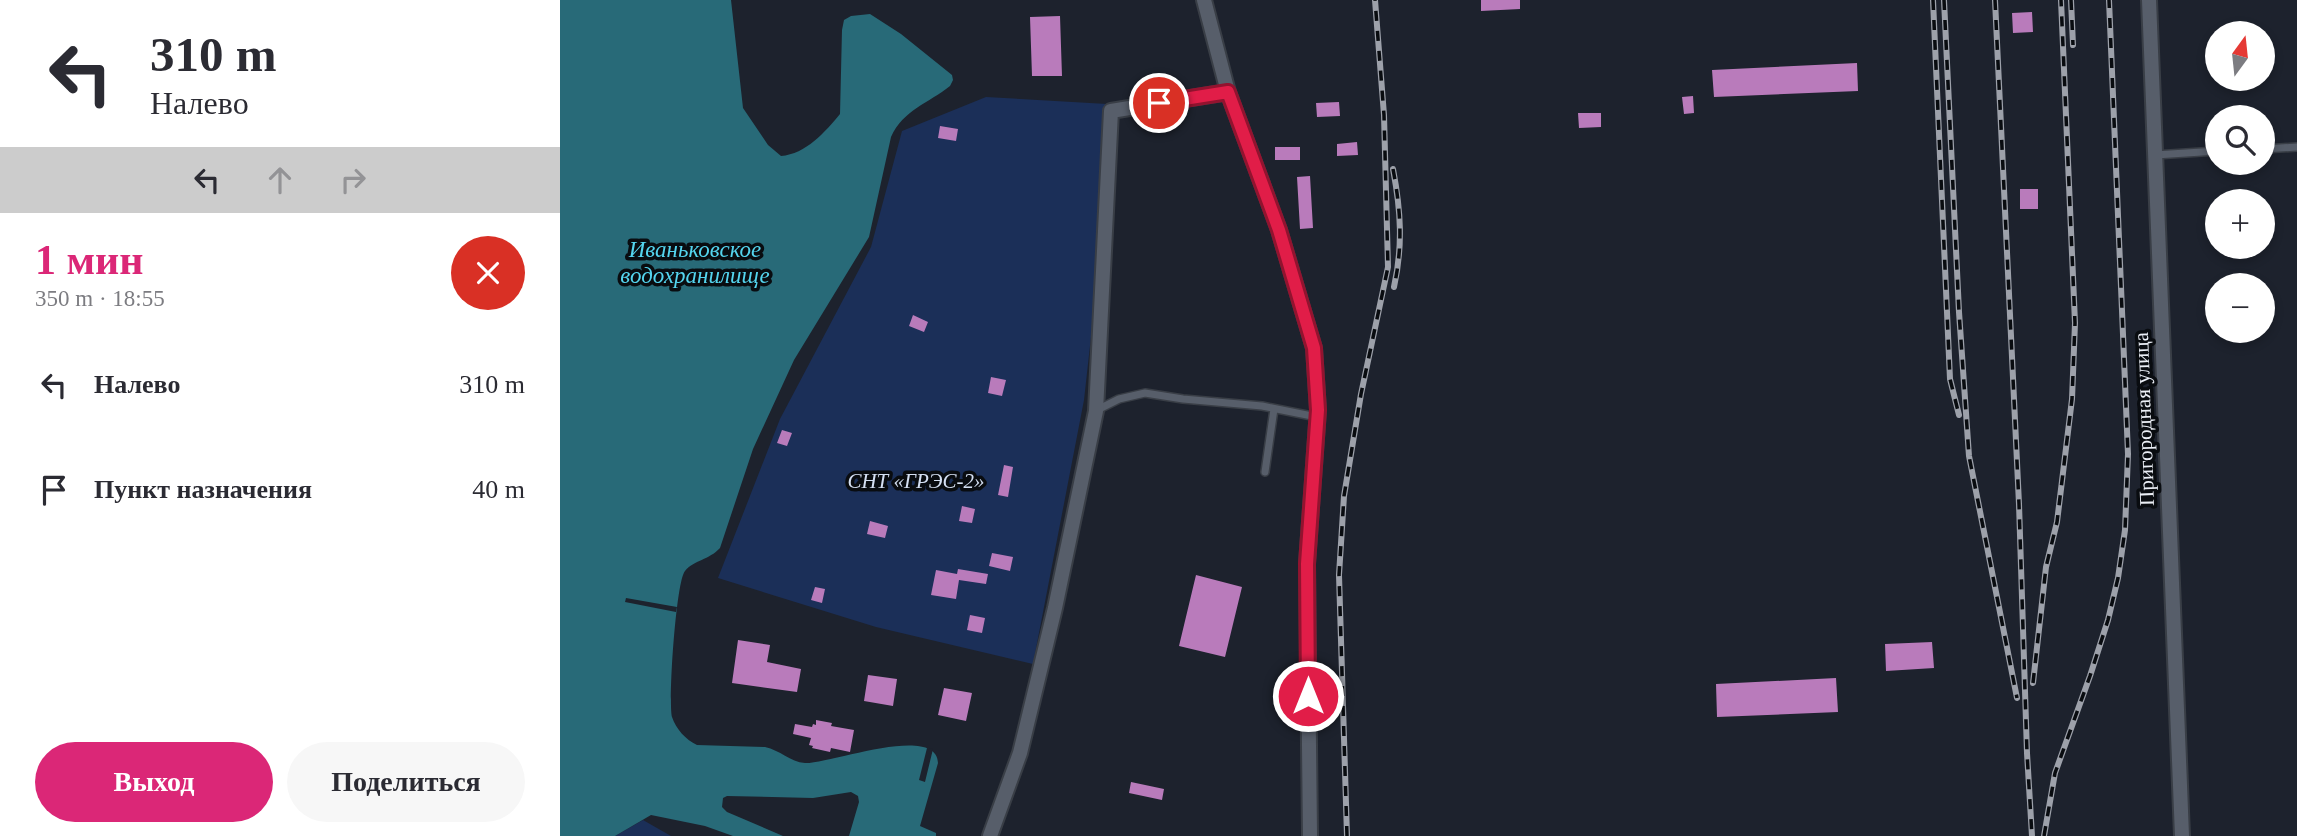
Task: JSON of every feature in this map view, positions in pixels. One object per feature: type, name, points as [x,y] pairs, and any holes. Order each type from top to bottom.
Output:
[{"type":"street","points":[[1204,0],[1228,92],[1279,230],[1314,348],[1317,417],[1307,564],[1310,836]]},
{"type":"street","name":"Пригородная улица","points":[[2149,0],[2182,836]]},
{"type":"street","points":[[990,836],[1020,752],[1055,608],[1096,411],[1111,111],[1228,92]]},
{"type":"lane","points":[[2275,148],[2297,147]]},
{"type":"lane","points":[[2154,155],[2205,152]]},
{"type":"lane","points":[[1096,411],[1119,399],[1145,393],[1317,417]]},
{"type":"lane","points":[[1265,472],[1274,409]]},
{"type":"green space","name":"СНТ «ГРЭС-2»","points":[[986,97],[1107,104],[1102,238],[1084,400],[1033,664],[876,627],[718,578],[780,419],[871,247],[902,131]]},
{"type":"green space","points":[[643,820],[671,836],[615,836]]},
{"type":"water","name":"Иваньковское водохранилище","points":[[560,0],[731,0],[743,108],[768,145],[781,156],[807,147],[840,114],[842,30],[844,20],[851,16],[870,14],[901,34],[952,75],[950,86],[909,113],[891,137],[869,237],[794,360],[753,449],[720,548],[685,571],[676,618],[671,690],[672,717],[682,734],[697,745],[765,747],[805,763],[902,746],[920,746],[933,752],[938,763],[920,826],[936,833],[936,836],[849,836],[859,802],[858,796],[851,792],[813,798],[723,798],[722,807],[727,812],[783,836],[733,836],[705,826],[651,815],[615,836],[560,836]]},
{"type":"pier","points":[[626,598],[677,607],[676,612],[625,602]]},
{"type":"pier","points":[[927,748],[933,749],[925,782],[919,780]]},
{"type":"building","points":[[1481,0],[1520,0],[1520,9],[1481,11]]},
{"type":"building","points":[[2032,12],[2033,32],[2013,33],[2012,13]]},
{"type":"building","points":[[1060,16],[1062,76],[1032,76],[1030,17]]},
{"type":"building","points":[[1857,63],[1858,91],[1714,97],[1712,70]]},
{"type":"building","points":[[1693,96],[1694,113],[1684,114],[1682,97]]},
{"type":"building","points":[[1339,102],[1340,116],[1317,117],[1316,103]]},
{"type":"building","points":[[1578,113],[1601,113],[1601,127],[1579,128]]},
{"type":"building","points":[[940,126],[958,129],[956,141],[938,138]]},
{"type":"building","points":[[1357,142],[1358,155],[1337,156],[1337,144]]},
{"type":"building","points":[[1275,147],[1300,147],[1300,160],[1275,160]]},
{"type":"building","points":[[1310,176],[1313,228],[1300,229],[1297,177]]},
{"type":"building","points":[[2020,189],[2038,189],[2038,209],[2020,209]]},
{"type":"building","points":[[913,315],[928,322],[924,332],[909,326]]},
{"type":"building","points":[[991,377],[1006,380],[1002,396],[988,393]]},
{"type":"building","points":[[782,430],[792,433],[787,446],[777,443]]},
{"type":"building","points":[[1004,465],[1013,467],[1008,497],[998,495]]},
{"type":"building","points":[[962,506],[975,509],[972,523],[959,521]]},
{"type":"building","points":[[870,521],[888,526],[885,538],[867,534]]},
{"type":"building","points":[[992,553],[1013,557],[1010,571],[989,566]]},
{"type":"building","points":[[958,569],[988,574],[986,584],[959,580],[956,599],[931,595],[936,570],[957,574]]},
{"type":"building","points":[[1196,575],[1242,587],[1225,657],[1179,646]]},
{"type":"building","points":[[815,587],[825,589],[822,603],[811,600]]},
{"type":"building","points":[[970,615],[985,618],[982,633],[967,630]]},
{"type":"building","points":[[738,640],[770,645],[767,662],[801,669],[797,692],[732,683]]},
{"type":"building","points":[[1932,642],[1934,668],[1886,671],[1885,644]]},
{"type":"building","points":[[868,675],[897,679],[893,706],[864,701]]},
{"type":"building","points":[[1836,678],[1838,712],[1717,717],[1716,684]]},
{"type":"building","points":[[944,688],[972,693],[966,721],[938,715]]},
{"type":"building","points":[[816,720],[854,730],[850,752],[812,748],[813,746],[809,745],[811,738],[793,734],[795,724],[812,727],[813,724],[816,725]]},
{"type":"building","points":[[1131,782],[1164,789],[1162,800],[1129,793]]},
{"type":"railway","points":[[1347,836],[1339,575],[1344,496],[1361,394],[1388,267],[1384,115],[1375,0]]},
{"type":"railway","points":[[1933,0],[1950,379],[1959,415]]},
{"type":"railway","points":[[1944,0],[1959,312],[1969,456],[2017,698]]},
{"type":"railway","points":[[1995,0],[2032,836]]},
{"type":"railway","points":[[2033,683],[2046,567],[2057,522],[2072,399],[2075,323],[2061,0]]},
{"type":"railway","points":[[2071,0],[2073,45]]},
{"type":"railway","points":[[2044,836],[2055,773],[2108,620],[2125,530],[2128,454],[2109,0]]},
{"type":"railway","points":[[1393,169],[1400,228],[1394,287]]},
{"type":"route","points":[[1159,103],[1228,92],[1279,230],[1314,348],[1318,410],[1307,564],[1308,696]]}]
